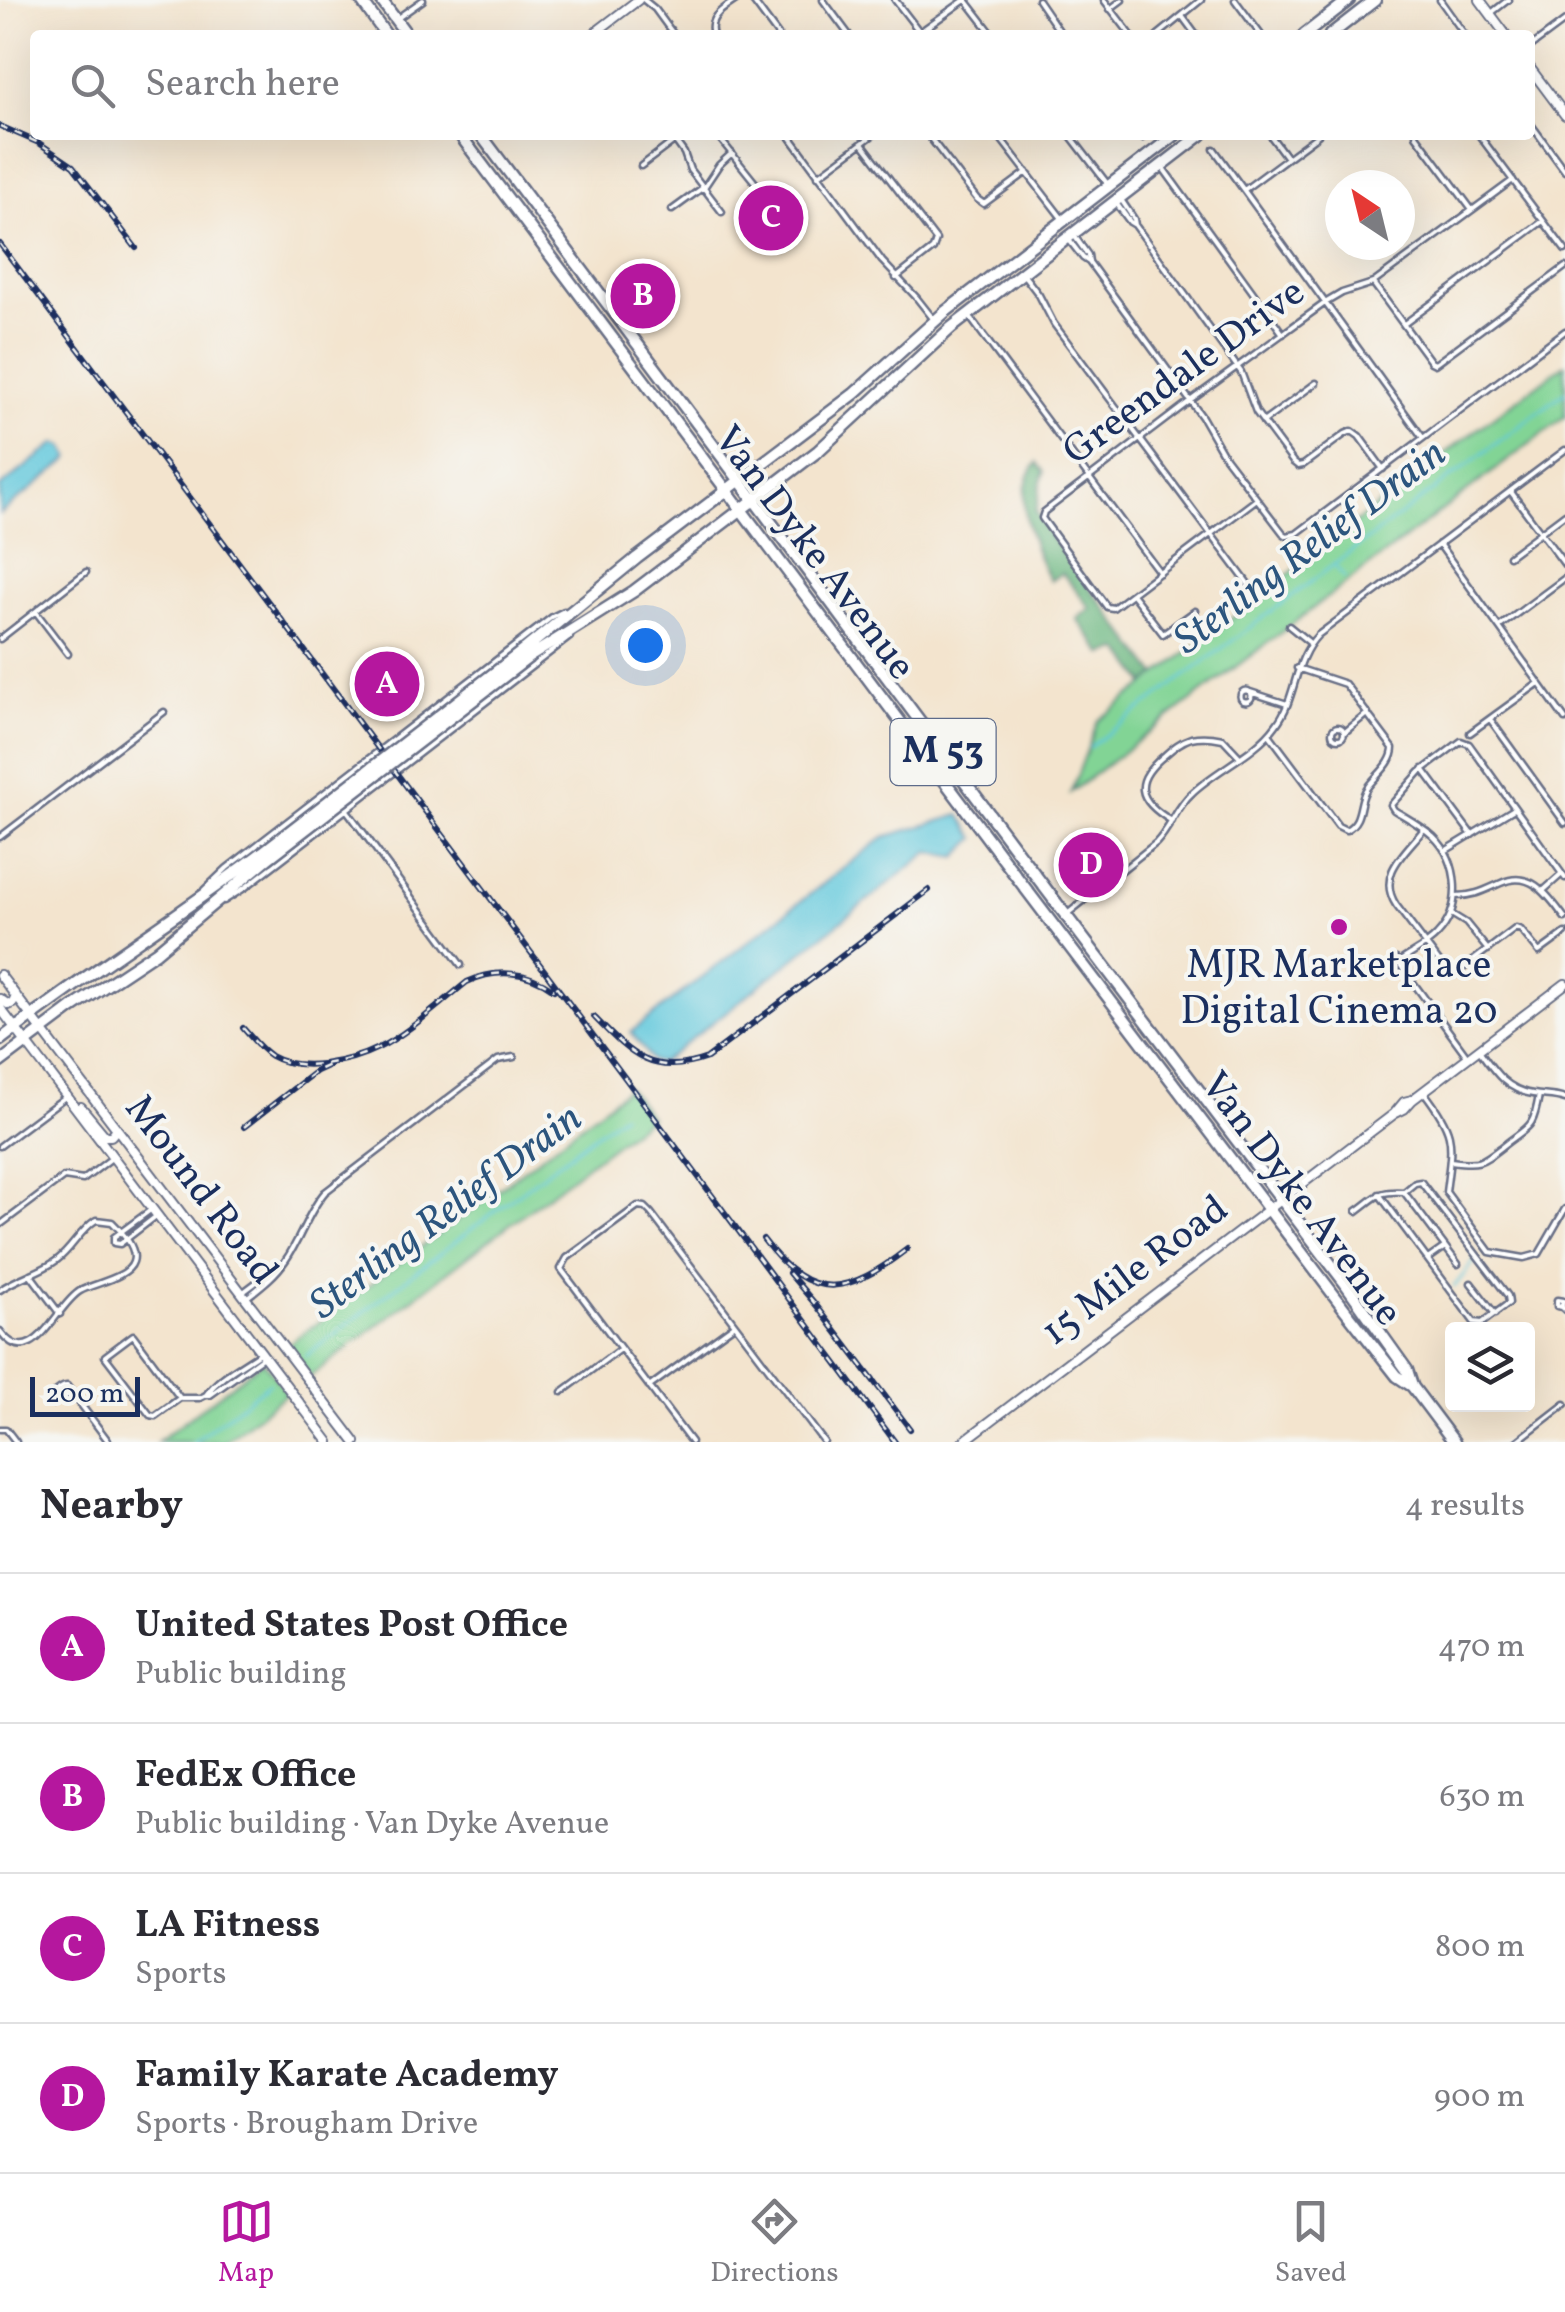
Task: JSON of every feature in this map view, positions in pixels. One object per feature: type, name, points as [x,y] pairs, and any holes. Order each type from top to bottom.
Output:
[{"type":"main road","points":[[360,0],[382,30]]},
{"type":"main road","points":[[380,0],[403,30]]},
{"type":"main road","points":[[603,30],[641,0]]},
{"type":"main road","points":[[1310,30],[1356,3],[1375,0]]},
{"type":"main road","points":[[1480,0],[1502,30]]},
{"type":"main road","points":[[1333,30],[1356,3]]},
{"type":"main road","points":[[1322,21],[1328,30]]},
{"type":"main road","points":[[1535,75],[1565,115]]},
{"type":"main road","name":"Van Dyke Avenue","points":[[464,140],[1323,1281],[1388,1365],[1412,1386]]},
{"type":"main road","name":"Van Dyke Avenue","points":[[484,140],[1342,1279],[1454,1442]]},
{"type":"main road","points":[[0,1062],[203,914],[265,856],[526,653],[615,575],[854,394],[931,324],[1169,140]]},
{"type":"main road","points":[[526,653],[661,571],[818,451],[935,342],[1195,140]]},
{"type":"main road","points":[[522,216],[532,218],[539,212]]},
{"type":"main road","points":[[1040,238],[1039,249],[1046,254]]},
{"type":"main road","points":[[543,245],[551,239],[561,241]]},
{"type":"main road","points":[[931,324],[928,338],[935,342]]},
{"type":"main road","points":[[611,336],[622,340],[630,334]]},
{"type":"main road","points":[[906,347],[912,354],[912,364]]},
{"type":"main road","points":[[854,394],[850,406],[858,416]]},
{"type":"main road","points":[[664,406],[672,401],[683,404]]},
{"type":"main road","points":[[811,425],[821,435],[818,451]]},
{"type":"main road","points":[[655,545],[651,559],[661,571]]},
{"type":"main road","points":[[615,575],[624,584],[620,599]]},
{"type":"main road","points":[[809,598],[822,604],[830,599]]},
{"type":"main road","points":[[833,630],[841,624],[851,628]]},
{"type":"main road","points":[[876,688],[886,693],[896,688]]},
{"type":"main road","points":[[948,785],[959,789],[967,783]]},
{"type":"main road","points":[[975,822],[982,816],[993,819]]},
{"type":"main road","points":[[0,1040],[190,904],[265,856]]},
{"type":"main road","points":[[1063,938],[1075,940],[1081,934]]},
{"type":"main road","points":[[120,956],[118,967],[126,973]]},
{"type":"main road","points":[[1089,972],[1096,967],[1106,968]]},
{"type":"main road","points":[[94,972],[101,978],[100,990]]},
{"type":"main road","name":"Mound Road","points":[[0,978],[352,1442]]},
{"type":"main road","name":"15 Mile Road","points":[[962,1442],[1394,1114],[1404,1102],[1412,1100],[1565,984]]},
{"type":"main road","points":[[0,999],[9,1005],[13,1003],[14,992]]},
{"type":"main road","name":"Mound Road","points":[[0,1008],[330,1442]]},
{"type":"main road","points":[[42,1062],[46,1054],[53,1054],[108,1120]]},
{"type":"main road","points":[[1178,1089],[1187,1092],[1195,1085]]},
{"type":"main road","points":[[67,1096],[74,1099],[105,1136],[116,1130]]},
{"type":"main road","points":[[1200,1119],[1209,1113],[1218,1116]]},
{"type":"main road","points":[[126,1174],[128,1166],[137,1164],[181,1222],[192,1230]]},
{"type":"main road","points":[[203,1275],[216,1285],[259,1341],[268,1341],[270,1332]]},
{"type":"main road","points":[[1323,1281],[1334,1284],[1342,1279]]},
{"type":"main road","points":[[1346,1311],[1352,1304],[1362,1306]]},
{"type":"main road","points":[[1388,1365],[1395,1367],[1401,1362]]},
{"type":"main road","points":[[312,1419],[312,1409],[321,1406],[352,1442]]},
{"type":"street","points":[[396,20],[422,0]]},
{"type":"street","points":[[641,0],[654,8],[670,30]]},
{"type":"street","points":[[712,30],[713,19],[736,0]]},
{"type":"street","points":[[752,0],[774,30]]},
{"type":"street","points":[[822,0],[845,30]]},
{"type":"street","points":[[895,0],[918,30]]},
{"type":"street","points":[[923,30],[966,0],[989,30]]},
{"type":"street","points":[[1038,0],[1059,30]]},
{"type":"street","points":[[1104,0],[1127,30]]},
{"type":"street","points":[[1110,8],[1122,0]]},
{"type":"street","points":[[1164,30],[1201,0]]},
{"type":"street","points":[[1234,0],[1257,30]]},
{"type":"street","points":[[1440,0],[1461,30]]},
{"type":"street","points":[[1490,14],[1508,0]]},
{"type":"street","points":[[1182,16],[1192,30]]},
{"type":"street","points":[[1535,43],[1565,20]]},
{"type":"street","points":[[1535,131],[1565,171]]},
{"type":"street","points":[[640,166],[671,140]]},
{"type":"street","points":[[674,140],[690,170],[722,212]]},
{"type":"street","points":[[721,140],[757,185]]},
{"type":"street","points":[[792,140],[896,278],[916,297],[931,324]]},
{"type":"street","points":[[818,176],[866,140]]},
{"type":"street","points":[[932,140],[984,204],[1027,172]]},
{"type":"street","points":[[1002,140],[1064,220]]},
{"type":"street","points":[[1074,140],[1109,186]]},
{"type":"street","points":[[1274,140],[1287,158]]},
{"type":"street","points":[[1244,190],[1311,140]]},
{"type":"street","points":[[1420,140],[1472,210]]},
{"type":"street","points":[[1485,140],[1565,250]]},
{"type":"street","points":[[862,143],[936,243],[896,278]]},
{"type":"street","points":[[1214,149],[1423,438]]},
{"type":"street","points":[[672,210],[704,187],[732,154]]},
{"type":"street","points":[[1161,166],[1283,334]]},
{"type":"street","name":"Greendale Drive","points":[[1132,594],[1111,608],[1042,516],[1190,401],[1326,303],[1339,294],[1374,283],[1512,180]]},
{"type":"street","points":[[1117,200],[1238,366],[1253,407],[1296,465],[1302,465],[1352,431],[1383,468]]},
{"type":"street","points":[[1404,324],[1542,220]]},
{"type":"street","points":[[1070,236],[1190,401],[1220,449],[1287,536],[1296,534],[1565,331]]},
{"type":"street","points":[[1374,283],[1433,364],[1565,267]]},
{"type":"street","points":[[1022,273],[1049,316],[1258,597]]},
{"type":"street","points":[[968,315],[1160,572]]},
{"type":"street","points":[[1263,422],[1316,383]]},
{"type":"street","points":[[1066,915],[1150,849],[1188,796],[1269,734],[1280,721],[1297,668],[1318,635],[1565,450]]},
{"type":"street","points":[[1510,491],[1565,565]]},
{"type":"street","points":[[1195,612],[1163,634],[1132,594],[1257,499]]},
{"type":"street","points":[[1510,556],[1565,514]]},
{"type":"street","points":[[1439,544],[1565,719]]},
{"type":"street","points":[[0,639],[86,572]]},
{"type":"street","points":[[1498,626],[1565,578]]},
{"type":"street","points":[[190,904],[227,868],[552,617],[578,606]]},
{"type":"street","points":[[203,914],[246,887],[604,609]]},
{"type":"street","points":[[36,612],[68,654]]},
{"type":"street","points":[[1290,626],[1310,643]]},
{"type":"street","points":[[1269,734],[1336,823],[1346,830],[1355,824],[1366,790],[1394,754],[1393,748],[1345,684],[1297,668]]},
{"type":"street","points":[[1470,733],[1539,683]]},
{"type":"street","points":[[1251,696],[1287,704]]},
{"type":"street","points":[[0,837],[164,712]]},
{"type":"street","points":[[1345,730],[1368,714]]},
{"type":"street","points":[[1490,718],[1565,823]]},
{"type":"street","points":[[1172,821],[1155,810],[1145,797],[1143,780],[1152,766],[1180,743],[1195,738],[1223,738],[1240,756]]},
{"type":"street","points":[[392,740],[393,748],[407,762]]},
{"type":"street","points":[[1468,1057],[1398,960],[1439,933],[1456,896],[1446,852],[1424,829],[1391,807],[1394,799],[1422,770],[1464,740],[1564,876],[1544,890]]},
{"type":"street","points":[[366,761],[382,774],[382,781]]},
{"type":"street","points":[[1422,770],[1472,835]]},
{"type":"street","points":[[1446,852],[1515,808]]},
{"type":"street","points":[[346,809],[461,965]]},
{"type":"street","points":[[1424,829],[1394,866],[1388,886],[1396,906],[1450,976],[1518,928],[1538,952],[1565,933]]},
{"type":"street","points":[[1456,896],[1480,894],[1513,879],[1530,881],[1544,890],[1565,918]]},
{"type":"street","points":[[1451,914],[1466,922],[1488,950]]},
{"type":"street","points":[[1478,1050],[1500,1079],[1519,1091],[1565,1099]]},
{"type":"street","points":[[243,1296],[266,1282],[286,1260],[325,1192],[498,1060],[514,1057]]},
{"type":"street","points":[[1424,1091],[1446,1123],[1452,1147],[1447,1196],[1486,1249],[1524,1258],[1538,1254],[1565,1209]]},
{"type":"street","points":[[1452,1161],[1485,1161],[1526,1130],[1536,1115],[1539,1095]]},
{"type":"street","points":[[0,1146],[67,1096]]},
{"type":"street","points":[[0,1226],[64,1177],[83,1180],[113,1157]]},
{"type":"street","points":[[1358,1211],[1380,1194],[1389,1190],[1404,1192],[1415,1184],[1424,1184],[1508,1296],[1508,1303],[1478,1324],[1380,1194]]},
{"type":"street","points":[[1404,1192],[1458,1264]]},
{"type":"street","points":[[691,1442],[566,1278],[562,1266],[567,1258],[640,1206],[651,1213],[824,1442]]},
{"type":"street","points":[[123,1236],[155,1212]]},
{"type":"street","points":[[0,1290],[58,1260],[94,1221],[109,1221],[134,1253],[130,1268],[78,1292],[46,1330],[25,1345],[10,1344],[0,1331]]},
{"type":"street","points":[[1428,1259],[1445,1247]]},
{"type":"street","points":[[30,1274],[60,1314]]},
{"type":"street","points":[[1471,1283],[1495,1314]]},
{"type":"street","points":[[650,1387],[735,1324]]},
{"type":"street","points":[[180,1398],[133,1335],[105,1356],[152,1417],[180,1398],[206,1395],[224,1376],[263,1354]]},
{"type":"street","points":[[562,1392],[620,1350]]},
{"type":"street","points":[[72,1392],[109,1442]]},
{"type":"street","points":[[1516,1442],[1565,1404]]},
{"type":"street","points":[[0,1429],[6,1430],[16,1442]]},
{"type":"green space","name":"Sterling Relief Drain","points":[[1565,364],[1565,417],[1071,792],[1098,721]]},
{"type":"green space","points":[[1037,463],[1044,472],[1036,511],[1052,538],[1157,675],[1146,684],[1121,650],[1103,654],[1077,619],[1090,608],[1062,573],[1050,581],[1031,538],[1025,506],[1029,476]]},
{"type":"green space","name":"Sterling Relief Drain","points":[[628,1088],[650,1117],[310,1377],[287,1345],[477,1206]]},
{"type":"green space","name":"Sterling Relief Drain","points":[[263,1361],[287,1393],[224,1442],[157,1442]]},
{"type":"water","points":[[56,443],[64,446],[68,460],[0,514],[0,487]]},
{"type":"water","points":[[960,815],[976,838],[957,857],[929,852],[661,1063],[652,1061],[631,1032],[884,837]]},
{"type":"waterway","name":"Sterling Relief Drain","points":[[1090,747],[1565,392]]},
{"type":"waterway","points":[[1335,566],[1345,578]]},
{"type":"waterway","name":"Sterling Relief Drain","points":[[306,1356],[622,1114]]},
{"type":"waterway","points":[[1454,1287],[1476,1259]]},
{"type":"waterway","name":"Sterling Relief Drain","points":[[193,1442],[270,1383]]},
{"type":"railway","points":[[0,126],[30,139]]},
{"type":"railway","points":[[32,140],[73,166],[136,248]]},
{"type":"railway","points":[[0,244],[895,1442]]},
{"type":"railway","points":[[594,1017],[643,1059],[671,1065],[707,1058],[929,890]]},
{"type":"railway","points":[[243,1028],[271,1056],[296,1064],[325,1064],[354,1058],[389,1042],[467,982],[478,978],[501,973],[523,975],[554,990]]},
{"type":"railway","points":[[244,1127],[329,1065]]},
{"type":"railway","points":[[763,1239],[798,1275],[832,1286],[867,1276],[907,1249]]},
{"type":"railway","points":[[789,1273],[910,1429]]},
{"type":"place","name":"LA Fitness","points":[[771,218]]},
{"type":"place","name":"FedEx Office","points":[[643,296]]},
{"type":"place","name":"United States Post Office","points":[[387,684]]},
{"type":"place","name":"Family Karate Academy","points":[[1091,865]]},
{"type":"place","name":"MJR Marketplace Digital Cinema 20","points":[[1339,927]]}]
